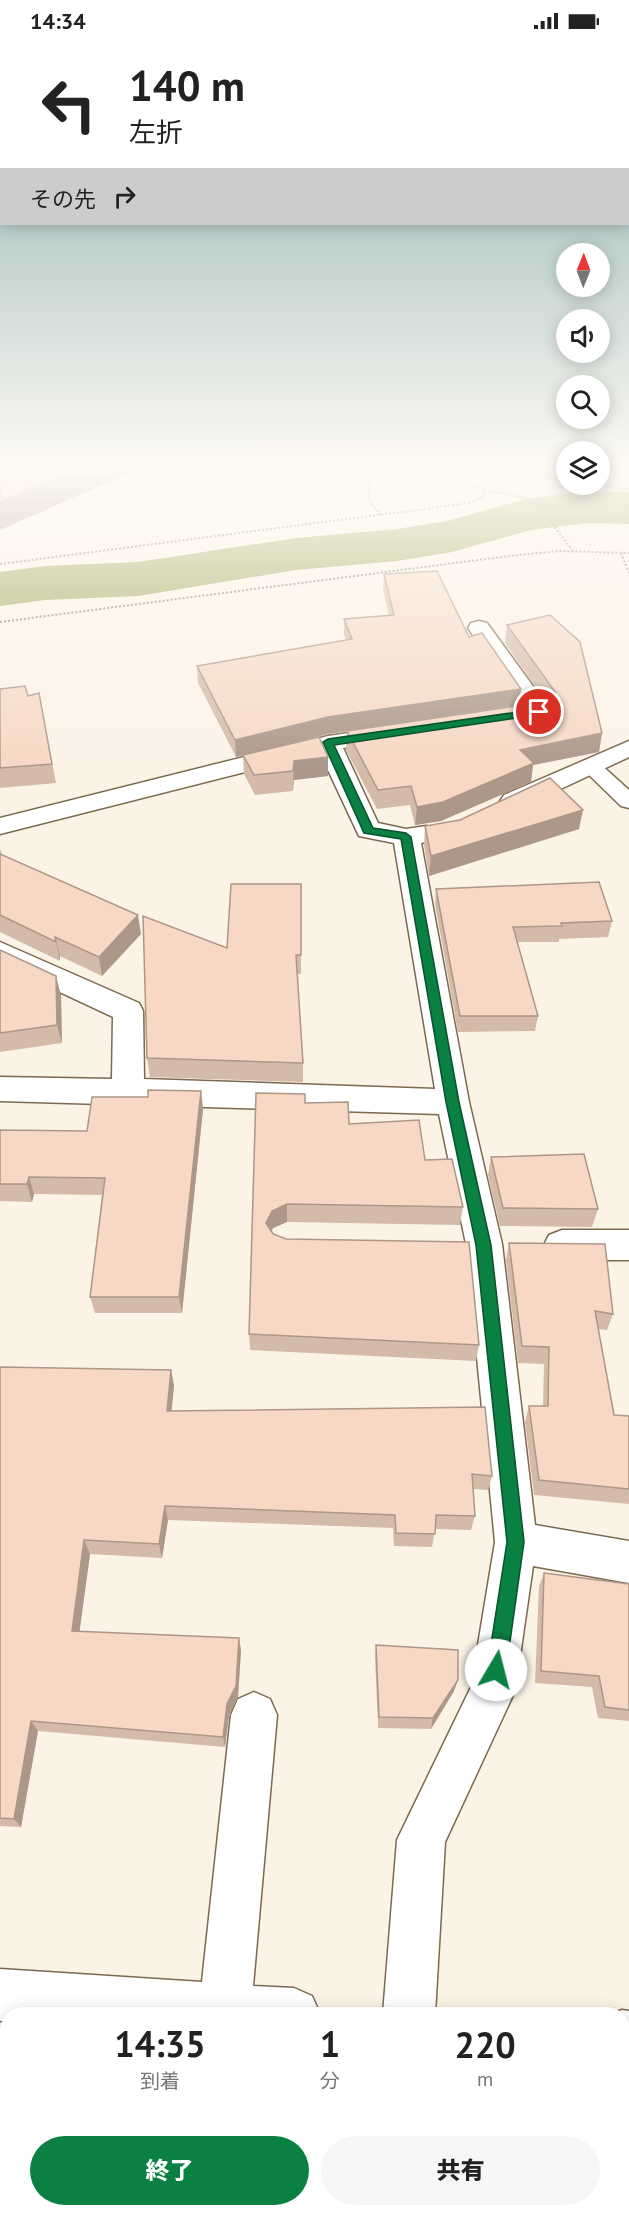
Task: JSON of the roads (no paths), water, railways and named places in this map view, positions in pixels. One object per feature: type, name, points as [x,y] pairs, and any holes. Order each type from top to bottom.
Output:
[{"type":"street","points":[[479,628],[539,712],[480,720]]},
{"type":"street","points":[[0,826],[328,742],[410,731]]},
{"type":"street","points":[[328,742],[368,830],[406,837],[448,831]]},
{"type":"street","points":[[489,812],[629,748]]},
{"type":"street","points":[[406,837],[453,1102],[495,1244],[516,1542],[493,1691],[421,1840],[409,2007]]},
{"type":"street","points":[[0,952],[128,1011],[128,1091]]},
{"type":"street","points":[[0,1089],[453,1102]]},
{"type":"street","points":[[495,1244],[629,1245]]},
{"type":"street","points":[[516,1542],[629,1562]]},
{"type":"street","points":[[225,2007],[254,1715]]},
{"type":"street","points":[[0,1995],[169,2007]]},
{"type":"lane","points":[[591,766],[629,801]]},
{"type":"waterway","points":[[0,589],[45,583],[138,579],[198,570]]}]
